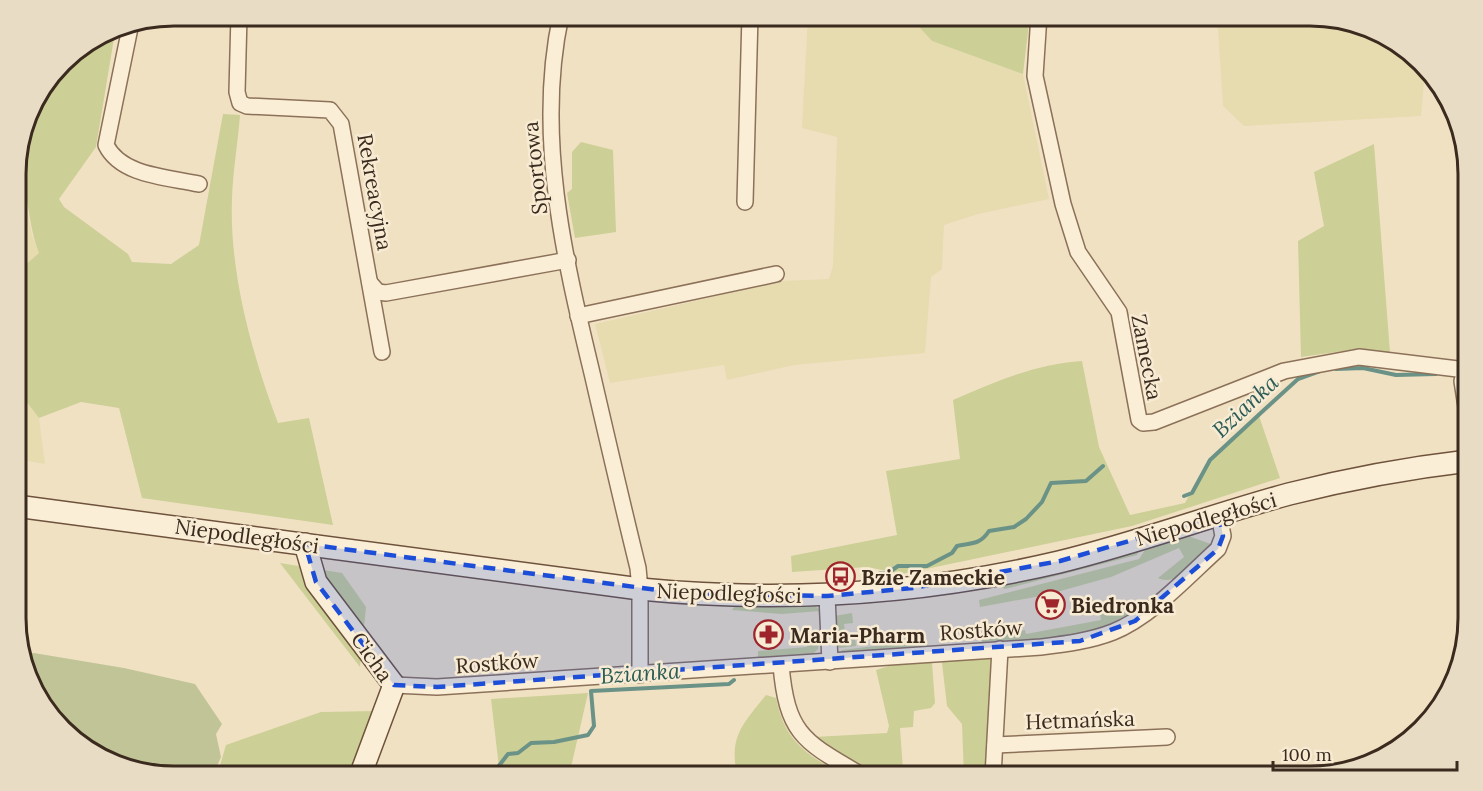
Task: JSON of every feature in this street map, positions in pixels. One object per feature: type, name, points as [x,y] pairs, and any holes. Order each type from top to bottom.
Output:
[{"type":"street","name":"Rekreacyjna","points":[[239,26],[237,92],[240,103],[247,106],[330,110],[341,124],[382,352]]},
{"type":"street","name":"Sportowa","points":[[560,26],[549,107],[550,146],[578,316],[638,568],[640,675]]},
{"type":"street","points":[[746,202],[750,26]]},
{"type":"street","name":"Zamecka","points":[[1038,26],[1035,76],[1065,214],[1078,252],[1119,312],[1139,420],[1149,424],[1284,370],[1359,357],[1458,368]]},
{"type":"street","points":[[129,33],[106,145],[111,155],[126,167],[199,184]]},
{"type":"street","name":"Rekreacyjna","points":[[370,283],[378,291],[386,293],[568,260]]},
{"type":"street","points":[[578,316],[776,274]]},
{"type":"street","name":"Niepodległości","points":[[26,507],[640,589],[728,596],[827,596],[913,588],[1012,572],[1060,561],[1320,487],[1458,463]]},
{"type":"street","name":"Rostków","points":[[394,685],[437,687],[640,675],[1041,647],[1098,638],[1135,621],[1218,549],[1223,536],[1220,515]]},
{"type":"street","name":"Cicha","points":[[305,544],[316,582],[394,685],[364,766]]},
{"type":"street","points":[[827,596],[830,662]]},
{"type":"street","name":"Hetmańska","points":[[994,765],[1000,650]]},
{"type":"street","points":[[781,665],[784,700],[802,736],[847,765]]},
{"type":"street","name":"Hetmańska","points":[[995,744],[1167,737]]},
{"type":"highlighted area","points":[[1219,515],[1223,536],[1218,549],[1135,621],[1080,641],[437,687],[394,685],[316,582],[305,544],[681,593],[827,596],[913,588],[1060,561]]},
{"type":"shaded area","points":[[807,26],[918,26],[932,41],[1023,74],[1049,199],[978,214],[944,225],[942,269],[931,277],[925,353],[794,365],[727,380],[724,365],[610,383],[595,324],[782,281],[829,279],[833,266],[837,137],[802,128]]},
{"type":"shaded area","points":[[1218,26],[1338,28],[1357,33],[1384,45],[1400,56],[1424,80],[1421,116],[1244,126],[1223,106]]},
{"type":"shaded area","points":[[26,203],[32,235],[39,253],[26,264]]},
{"type":"shaded area","points":[[26,401],[39,418],[45,464],[26,461]]},
{"type":"green space","points":[[918,26],[1029,26],[1023,74],[932,41]]},
{"type":"green space","points":[[114,38],[96,147],[59,199],[64,207],[128,254],[132,262],[171,264],[199,245],[223,114],[240,115],[232,226],[238,284],[244,313],[259,369],[278,423],[309,418],[333,525],[142,498],[119,408],[81,402],[39,418],[26,401],[26,264],[39,253],[26,196],[26,164],[37,117],[56,83],[76,62],[99,45]]},
{"type":"green space","points":[[581,142],[613,150],[616,232],[575,238],[567,193],[572,189],[572,152]]},
{"type":"green space","points":[[1374,144],[1390,353],[1357,349],[1301,357],[1298,241],[1324,226],[1314,172]]},
{"type":"green space","points":[[1082,361],[1099,447],[1130,515],[1185,503],[1208,460],[1258,413],[1280,478],[1132,526],[902,574],[867,567],[792,572],[791,556],[897,535],[886,471],[960,459],[953,400],[1032,370]]},
{"type":"green space","points":[[1185,535],[1214,545],[1189,570],[1174,579],[1158,578],[1184,557],[1179,548],[1111,577],[1046,595],[980,607],[979,600],[1139,559],[1147,547]]},
{"type":"green space","points":[[1144,544],[1137,555],[1005,589],[1000,586],[1022,576]]},
{"type":"green space","points":[[280,563],[342,573],[366,607],[360,667]]},
{"type":"green space","points":[[1125,602],[1131,603],[1125,617],[1111,627],[1091,634],[1067,638],[983,642],[977,635],[981,638],[1025,630],[1026,634],[1101,620],[1099,609]]},
{"type":"green space","points":[[736,604],[814,604],[820,611],[782,614],[732,610]]},
{"type":"green space","points":[[852,613],[853,623],[844,624],[846,638],[855,637],[856,646],[839,648],[834,616]]},
{"type":"green space","points":[[816,633],[820,637],[818,649],[811,656],[758,662],[758,651],[807,647],[809,634]]},
{"type":"green space","points":[[928,640],[924,649],[844,653],[841,650]]},
{"type":"green space","points":[[30,653],[124,668],[195,684],[222,724],[216,734],[221,757],[217,766],[154,764],[135,760],[99,746],[83,735],[56,708],[45,692]]},
{"type":"green space","points":[[990,658],[994,661],[990,765],[964,765],[962,724],[947,706],[942,663],[944,660]]},
{"type":"green space","points":[[930,661],[932,663],[935,703],[931,708],[914,711],[913,727],[900,728],[903,765],[855,765],[813,740],[814,737],[887,733],[889,726],[876,670],[902,662]]},
{"type":"green space","points":[[588,693],[571,766],[499,766],[491,699]]},
{"type":"green space","points":[[766,695],[776,698],[785,726],[792,737],[809,754],[826,765],[736,766],[736,741],[750,715]]},
{"type":"green space","points":[[375,711],[351,766],[220,766],[226,745],[321,712]]},
{"type":"waterway","name":"Bzianka","points":[[1336,369],[1363,368],[1396,375],[1436,374]]},
{"type":"waterway","name":"Bzianka","points":[[1184,496],[1192,493],[1210,460],[1264,410],[1298,379],[1320,371]]},
{"type":"waterway","name":"Bzianka","points":[[880,573],[888,573],[898,566],[927,566],[952,553],[957,546],[979,541],[989,531],[1014,527],[1026,519],[1042,502],[1051,483],[1086,481],[1103,466]]},
{"type":"waterway","name":"Bzianka","points":[[499,766],[508,754],[518,753],[531,743],[554,742],[588,735],[594,726],[591,691],[729,684],[734,680]]},
{"type":"place","name":"Bzie Zameckie","points":[[840,577]]},
{"type":"place","name":"Biedronka","points":[[1050,605]]},
{"type":"place","name":"Maria-Pharm","points":[[769,635]]}]
